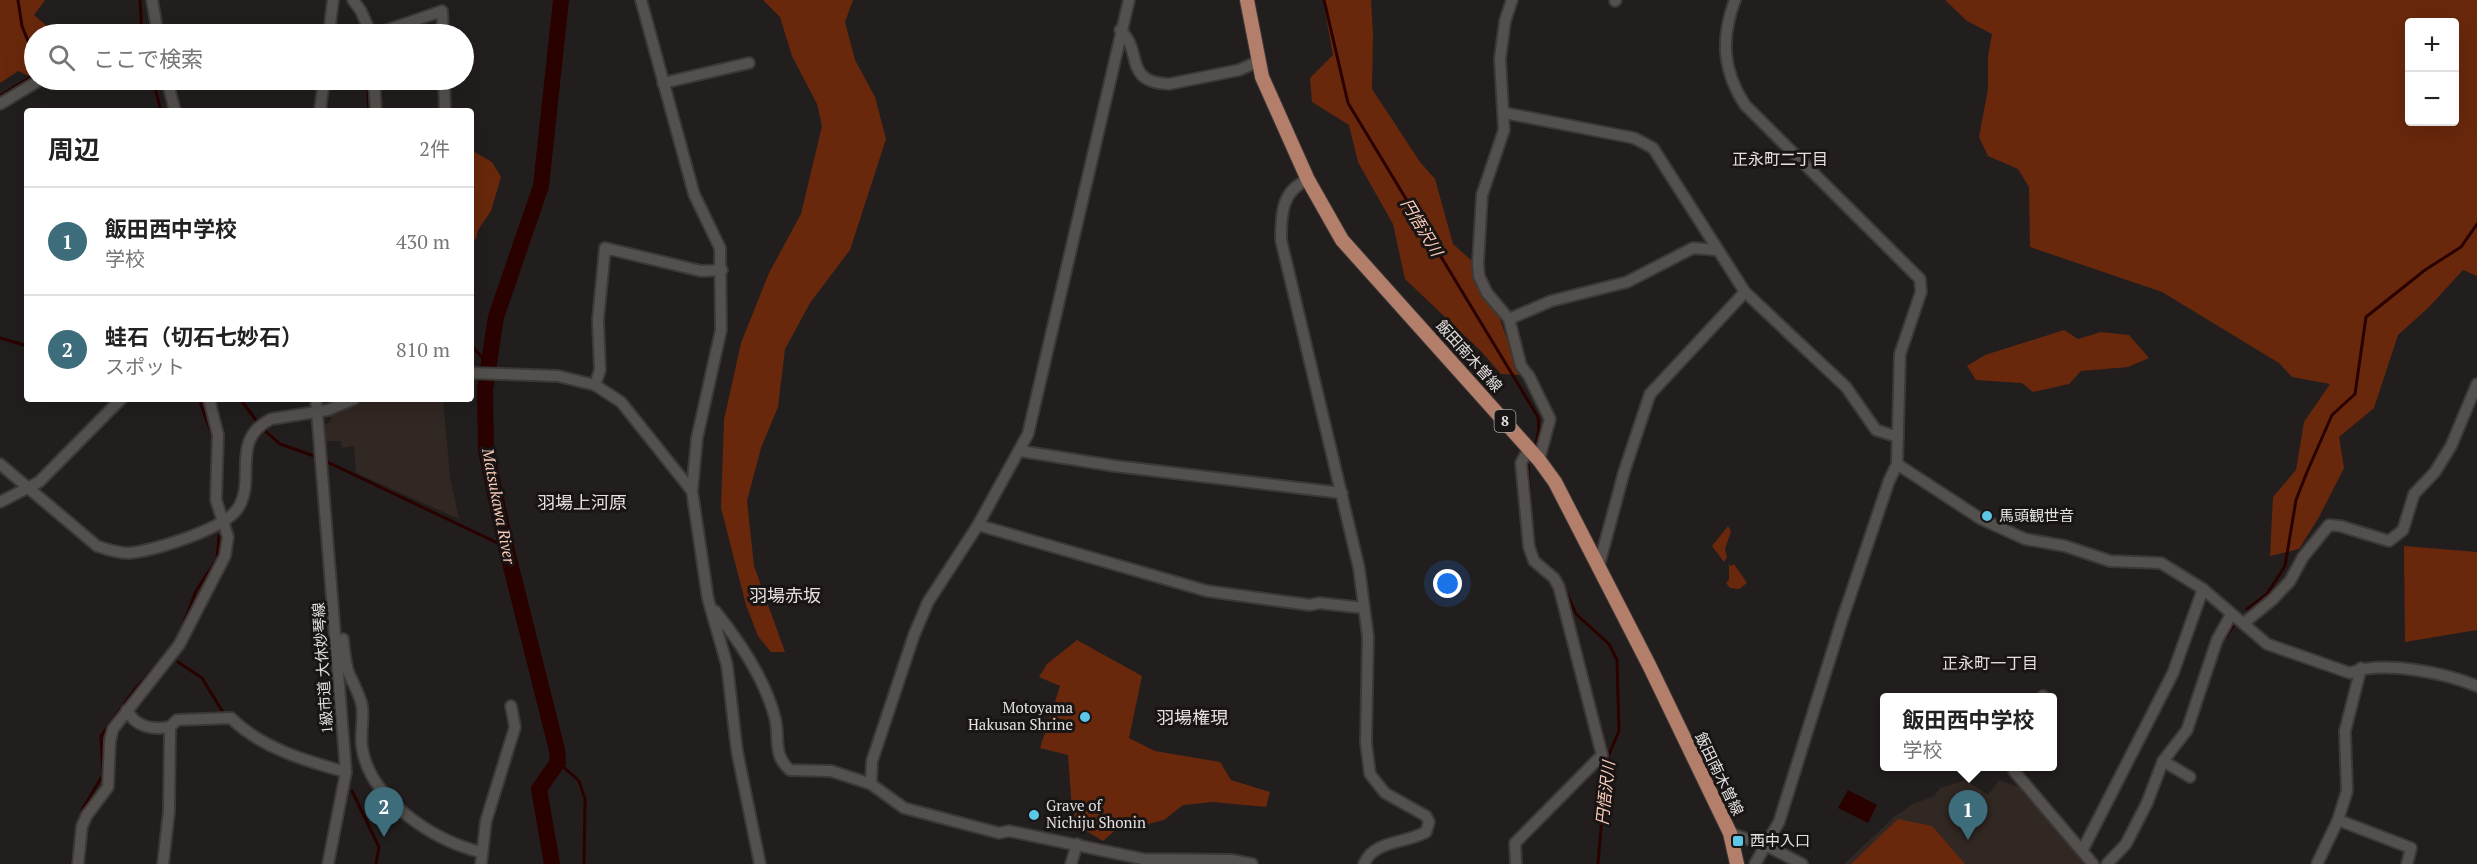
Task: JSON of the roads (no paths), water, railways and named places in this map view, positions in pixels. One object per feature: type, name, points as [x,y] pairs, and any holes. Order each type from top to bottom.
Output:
[{"type":"main road","name":"飯田南木曽線","points":[[1247,0],[1257,63],[1308,180],[1342,240],[1539,460],[1568,504],[1730,833],[1737,864]]},
{"type":"street","points":[[152,0],[156,24]]},
{"type":"street","points":[[330,24],[333,0]]},
{"type":"street","points":[[353,0],[368,24]]},
{"type":"street","points":[[641,0],[694,194],[720,248],[723,270],[721,330],[697,438],[692,491],[711,606],[727,665],[737,751],[760,864]]},
{"type":"street","points":[[871,784],[872,761],[914,635],[928,602],[978,525],[1028,434],[1079,225],[1120,30],[1130,0]]},
{"type":"street","points":[[1512,0],[1505,21],[1500,59],[1505,113],[1504,130],[1482,195],[1478,263],[1479,276],[1487,293],[1509,319],[1521,366],[1529,376],[1550,419],[1539,460]]},
{"type":"street","points":[[1735,0],[1728,16],[1725,37],[1728,67],[1736,91],[1745,105],[1920,279],[1921,292],[1900,354],[1897,464],[1889,481],[1842,620],[1779,822],[1755,864]]},
{"type":"street","points":[[403,24],[441,11],[442,24]]},
{"type":"street","points":[[1120,30],[1129,40],[1139,72],[1149,81],[1158,84],[1169,84],[1239,70],[1257,63]]},
{"type":"street","points":[[663,83],[749,63]]},
{"type":"street","points":[[0,104],[24,90]]},
{"type":"street","points":[[170,90],[174,108]]},
{"type":"street","points":[[320,108],[323,90]]},
{"type":"street","points":[[375,90],[376,108]]},
{"type":"street","points":[[444,90],[445,108]]},
{"type":"street","points":[[1505,113],[1634,138],[1653,148],[1745,292],[1846,387],[1876,430],[1898,437]]},
{"type":"street","points":[[1308,180],[1292,191],[1281,210],[1281,240],[1359,568],[1368,637],[1366,743],[1370,774],[1385,793],[1418,810],[1426,816],[1429,822],[1426,832],[1411,840],[1381,846],[1371,851],[1364,864]]},
{"type":"street","points":[[595,385],[600,370],[598,320],[605,248],[701,271],[723,270]]},
{"type":"street","points":[[1509,319],[1551,301],[1627,282],[1693,248],[1717,250]]},
{"type":"street","points":[[1599,565],[1624,472],[1650,394],[1745,292]]},
{"type":"street","points":[[474,373],[558,376],[595,385],[621,402],[692,491]]},
{"type":"street","points":[[2244,623],[2272,600],[2290,580],[2303,556],[2329,525],[2340,526],[2389,542],[2403,530],[2414,494],[2435,472],[2451,446],[2477,384]]},
{"type":"street","points":[[0,502],[39,482],[118,402]]},
{"type":"street","points":[[78,864],[82,826],[108,787],[110,741],[113,729],[179,645],[225,556],[228,537],[216,500],[218,435],[210,402]]},
{"type":"street","points":[[316,402],[316,412]]},
{"type":"street","points":[[0,464],[90,541],[116,552],[135,552],[222,522],[239,507],[248,441],[260,425],[271,418],[316,412],[345,402]]},
{"type":"street","name":"1級市道 大休妙琴線","points":[[316,412],[346,772],[328,864]]},
{"type":"street","points":[[1516,864],[1515,843],[1602,755],[1559,587],[1554,578],[1534,561],[1529,547],[1521,463],[1528,448]]},
{"type":"street","points":[[1020,451],[1125,467],[1342,493]]},
{"type":"street","points":[[1897,464],[1981,519],[2025,539],[2065,546],[2110,561],[2155,561],[2203,589],[2267,644],[2350,672],[2361,668],[2426,670],[2477,686]]},
{"type":"street","points":[[978,525],[1207,591],[1310,605],[1319,603],[1364,608]]},
{"type":"street","points":[[2082,851],[2173,673],[2203,589]]},
{"type":"street","points":[[711,606],[748,659],[763,686],[776,719],[777,752],[784,764],[797,772],[831,771],[871,784],[898,805],[917,813],[999,833],[1009,831],[1077,844],[1145,861],[1231,860],[1252,864]]},
{"type":"street","points":[[334,610],[339,621],[347,670],[362,704],[362,748],[374,777],[403,812],[422,826],[442,839],[481,852]]},
{"type":"street","points":[[2107,864],[2127,844],[2147,803],[2163,761],[2187,730],[2217,640],[2231,615]]},
{"type":"street","points":[[2317,864],[2338,820],[2348,779],[2345,731],[2361,668]]},
{"type":"street","points":[[481,864],[486,821],[515,727],[511,706]]},
{"type":"street","points":[[127,710],[131,717],[149,728],[170,728]]},
{"type":"street","points":[[163,864],[169,811],[170,728],[177,720],[231,718],[252,736],[307,762],[346,772]]},
{"type":"street","points":[[2163,761],[2190,777]]},
{"type":"street","points":[[2014,771],[2093,864]]},
{"type":"street","points":[[2338,820],[2412,848],[2407,864]]},
{"type":"street","points":[[1730,833],[1767,846],[1802,864]]},
{"type":"street","points":[[1071,864],[1077,844]]},
{"type":"waterway","points":[[18,0],[24,31]]},
{"type":"waterway","points":[[140,0],[141,24]]},
{"type":"waterway","name":"Matsukawa River","points":[[552,864],[539,789],[558,762],[557,750],[506,547],[486,450],[485,389],[496,317],[541,186],[561,0]]},
{"type":"waterway","name":"円悟沢川","points":[[1324,0],[1348,103],[1538,417],[1539,429],[1536,444]]},
{"type":"waterway","points":[[0,96],[24,81]]},
{"type":"waterway","points":[[156,90],[160,108]]},
{"type":"waterway","points":[[368,90],[369,108]]},
{"type":"waterway","points":[[2247,609],[2267,594],[2285,566],[2296,500],[2307,472],[2332,415],[2355,394],[2366,317],[2425,270],[2461,247],[2477,224]]},
{"type":"waterway","points":[[0,338],[24,345]]},
{"type":"waterway","points":[[474,348],[489,365]]},
{"type":"waterway","points":[[200,402],[213,437]]},
{"type":"waterway","points":[[242,402],[259,424]]},
{"type":"waterway","points":[[263,429],[280,444],[317,457]]},
{"type":"waterway","points":[[323,460],[506,547]]},
{"type":"waterway","name":"円悟沢川","points":[[1528,466],[1531,518]]},
{"type":"waterway","points":[[180,633],[196,591],[217,559],[219,536]]},
{"type":"waterway","name":"円悟沢川","points":[[1562,583],[1576,614],[1609,644],[1617,660],[1619,731],[1607,759],[1598,864]]},
{"type":"waterway","points":[[2225,638],[2235,623]]},
{"type":"waterway","points":[[76,838],[83,808],[103,775],[101,736],[133,692],[161,660]]},
{"type":"waterway","points":[[178,662],[202,678],[224,714]]},
{"type":"waterway","points":[[558,762],[579,781],[585,799],[584,864]]},
{"type":"waterway","points":[[352,791],[379,847],[376,864]]},
{"type":"waterway","points":[[72,864],[75,848]]},
{"type":"place","name":"馬頭観世音","points":[[1987,516]]},
{"type":"place","name":"Motoyama Hakusan Shrine","points":[[1085,717]]},
{"type":"place","name":"Grave of Nichiju Shonin","points":[[1034,815]]},
{"type":"place","name":"蛙石（切石七妙石）","points":[[384,837]]},
{"type":"place","name":"飯田西中学校","points":[[1968,840]]},
{"type":"place","name":"西中入口","points":[[1738,841]]},
{"type":"district","name":"正永町二丁目","points":[[1780,159]]},
{"type":"district","name":"羽場上河原","points":[[582,503]]},
{"type":"district","name":"羽場赤坂","points":[[785,596]]},
{"type":"district","name":"正永町一丁目","points":[[1990,663]]},
{"type":"district","name":"羽場権現","points":[[1192,718]]}]
